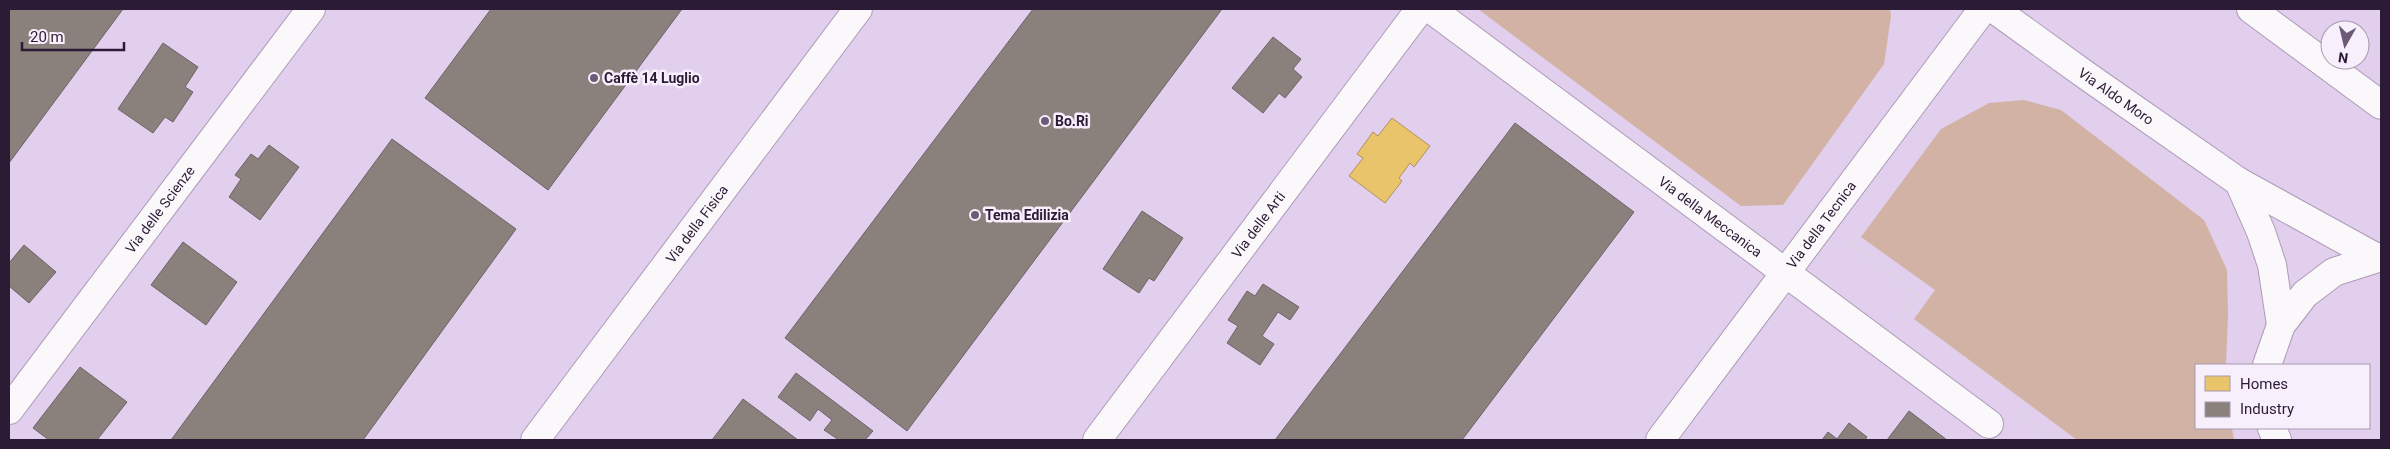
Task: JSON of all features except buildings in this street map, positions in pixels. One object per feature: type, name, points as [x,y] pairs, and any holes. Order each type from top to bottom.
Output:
[{"type":"street","name":"Via delle Scienze","points":[[9,410],[311,9]]},
{"type":"street","name":"Via della Fisica","points":[[535,440],[858,9]]},
{"type":"street","name":"Via delle Arti","points":[[1097,440],[1420,9]]},
{"type":"street","name":"Via della Meccanica","points":[[1431,9],[1989,424]]},
{"type":"street","name":"Via della Tecnica","points":[[1660,440],[1983,9]]},
{"type":"street","name":"Via Aldo Moro","points":[[1994,9],[2239,182],[2379,258]]},
{"type":"street","points":[[2251,9],[2381,105]]},
{"type":"street","name":"Via Aldo Moro","points":[[2239,182],[2261,232],[2272,265],[2281,325]]},
{"type":"street","name":"Via Aldo Moro","points":[[2267,364],[2281,325],[2305,294],[2334,272],[2379,258]]},
{"type":"path","points":[[1847,241],[1918,295],[1902,315],[1902,324]]},
{"type":"path","points":[[2017,412],[2056,440]]},
{"type":"shaded area","points":[[1478,9],[1890,9],[1891,16],[1884,64],[1783,205],[1741,206]]},
{"type":"shaded area","points":[[2024,100],[2061,110],[2204,220],[2227,270],[2226,364],[2195,364],[2195,429],[2232,429],[2234,440],[2077,440],[1914,319],[1935,290],[1861,237],[1941,129],[1989,103]]},
{"type":"place","name":"Caffè 14 Luglio","points":[[594,78]]},
{"type":"place","name":"Bo.Ri","points":[[1045,121]]},
{"type":"place","name":"Tema Edilizia","points":[[975,215]]}]
